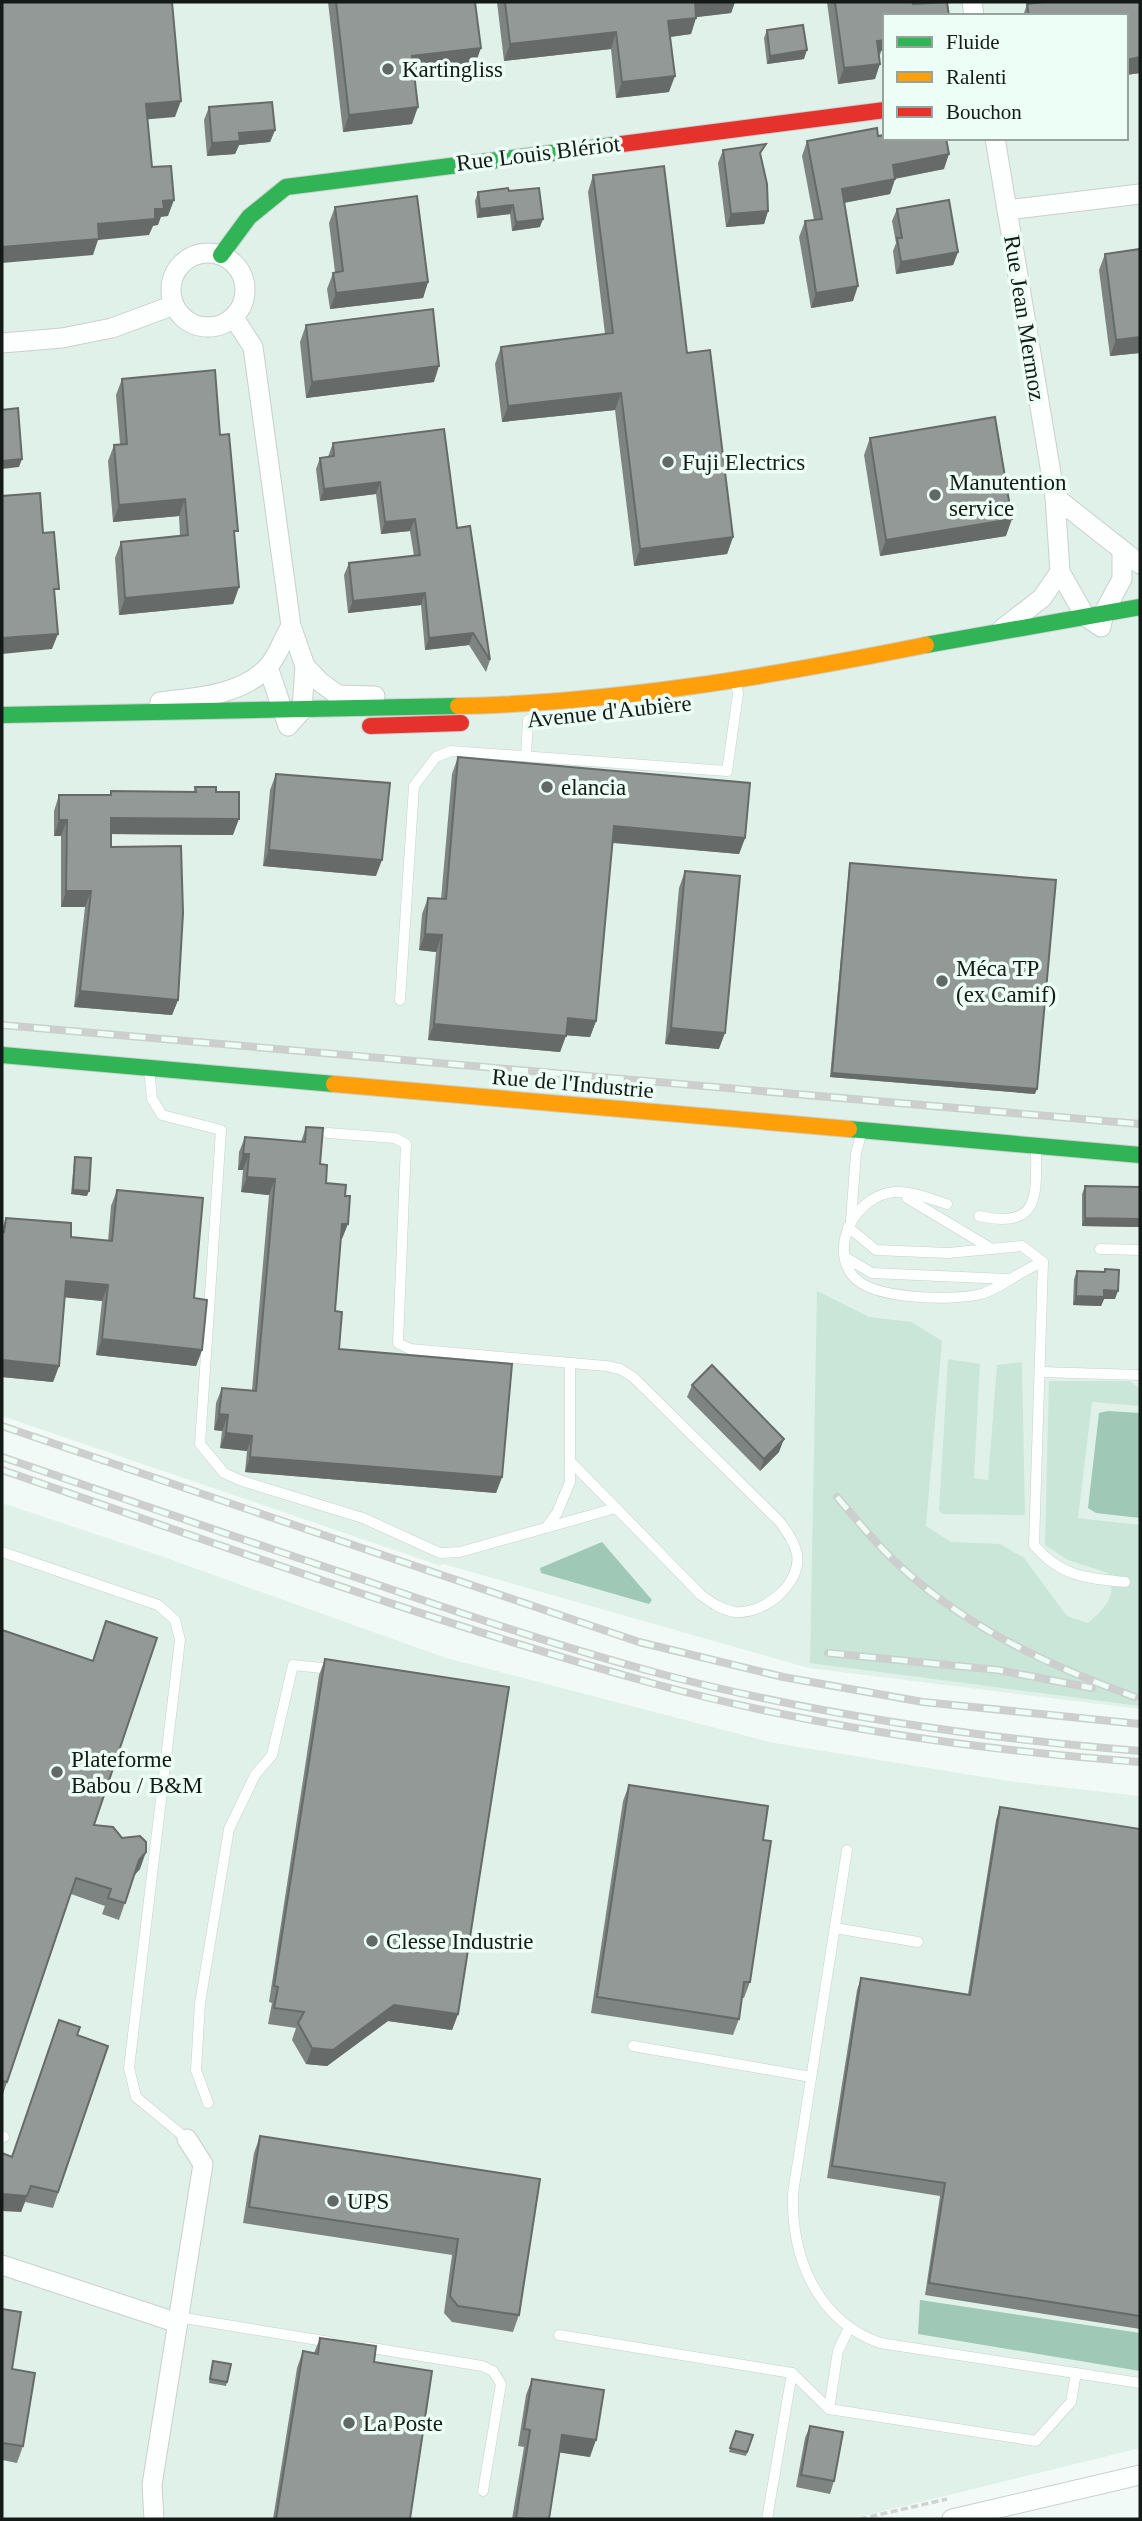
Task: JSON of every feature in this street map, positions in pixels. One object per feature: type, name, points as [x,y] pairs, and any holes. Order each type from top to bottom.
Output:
[{"type":"street","name":"Rue Louis Blériot","points":[[221,255],[239,225],[259,204],[286,187],[883,110]]},
{"type":"street","name":"Rue Jean Mermoz","points":[[995,140],[1055,497],[1060,572],[1097,618]]},
{"type":"street","points":[[1007,210],[1140,194]]},
{"type":"street","points":[[197,254],[221,255],[232,261],[245,283],[242,308],[233,318],[212,327],[189,323],[174,305],[171,293],[177,269],[197,254]]},
{"type":"street","points":[[2,343],[62,338],[111,328],[174,305]]},
{"type":"street","points":[[71,715],[222,693],[249,682],[268,667],[290,626],[253,347],[233,318]]},
{"type":"street","points":[[1055,497],[1140,564]]},
{"type":"street","points":[[1097,618],[1122,579],[1122,551]]},
{"type":"street","points":[[1002,630],[1042,598],[1060,572]]},
{"type":"street","name":"Avenue d'Aubière","points":[[290,626],[305,666],[338,695],[523,715],[656,693],[737,687],[1097,618],[1140,607]]},
{"type":"street","name":"Avenue d'Aubière","points":[[680,705],[737,687],[1002,630],[1097,618],[1140,623]]},
{"type":"street","points":[[2,715],[308,718],[305,666]]},
{"type":"street","points":[[268,667],[285,718]]},
{"type":"street","name":"Avenue d'Aubière","points":[[308,718],[597,714]]},
{"type":"street","points":[[352,726],[472,723]]},
{"type":"street","name":"Rue de l'Industrie","points":[[2,1055],[1140,1155]]},
{"type":"street","points":[[139,2519],[152,2484],[203,2164],[187,2139]]},
{"type":"street","points":[[2,2265],[178,2320]]},
{"type":"street","points":[[952,2519],[1140,2475]]},
{"type":"street","points":[[152,2484],[154,2519]]},
{"type":"lane","points":[[400,1000],[414,786],[436,757],[452,751],[727,771],[737,687]]},
{"type":"lane","points":[[523,715],[526,756]]},
{"type":"lane","points":[[149,1069],[152,1099],[162,1115],[221,1130],[200,1444],[224,1473],[242,1482],[363,1518],[440,1553],[460,1552],[616,1508]]},
{"type":"lane","points":[[862,1131],[856,1153],[845,1256],[846,1265],[855,1279],[873,1289],[900,1296],[983,1294],[1043,1262]]},
{"type":"lane","points":[[328,1133],[395,1138],[406,1144],[398,1343],[410,1349],[620,1369],[633,1377],[779,1521],[791,1538],[797,1557],[794,1574],[769,1603],[752,1610],[737,1612],[717,1606],[701,1595],[570,1461]]},
{"type":"lane","points":[[979,1216],[1009,1221],[1022,1217],[1030,1209],[1036,1193],[1036,1146]]},
{"type":"lane","points":[[850,1225],[858,1210],[872,1199],[893,1192],[947,1204]]},
{"type":"lane","points":[[893,1192],[916,1202],[992,1249]]},
{"type":"lane","points":[[850,1225],[876,1250],[948,1253],[1022,1246],[1043,1262]]},
{"type":"lane","points":[[1100,1249],[1140,1251]]},
{"type":"lane","points":[[845,1256],[872,1273],[1007,1279]]},
{"type":"lane","points":[[1043,1262],[1034,1545],[1059,1569],[1086,1578],[1125,1582]]},
{"type":"lane","points":[[546,1528],[557,1513],[570,1482],[570,1363]]},
{"type":"lane","points":[[1040,1372],[1140,1375]]},
{"type":"lane","points":[[2,1552],[158,1605],[174,1620],[180,1640],[130,2068],[136,2097],[187,2139]]},
{"type":"lane","points":[[208,2103],[196,2070],[200,2003],[229,1829],[255,1775],[272,1755],[293,1665],[348,1670]]},
{"type":"lane","points":[[847,1850],[811,2077],[793,2216],[799,2253],[809,2281],[824,2304],[849,2328],[880,2343],[1140,2383]]},
{"type":"lane","points":[[835,1928],[918,1941]]},
{"type":"lane","points":[[633,2046],[811,2077]]},
{"type":"lane","points":[[178,2320],[344,2344]]},
{"type":"lane","points":[[829,2409],[838,2351],[849,2328]]},
{"type":"lane","points":[[559,2336],[792,2372],[829,2409],[1036,2441],[1071,2402],[1076,2373]]},
{"type":"lane","points":[[358,2346],[482,2366],[493,2371],[501,2384],[483,2491]]},
{"type":"lane","points":[[767,2519],[792,2372]]},
{"type":"shaded area","points":[[2,2],[1140,2],[1140,1709],[809,1668],[443,1564],[441,1566],[2,1416]]},
{"type":"shaded area","points":[[817,1291],[869,1317],[912,1322],[942,1341],[926,1526],[951,1542],[1000,1544],[1024,1558],[1067,1616],[1088,1623],[1111,1595],[1108,1573],[1068,1560],[1045,1545],[1049,1381],[1130,1381],[1140,1389],[1140,1406],[1092,1402],[1078,1518],[1140,1525],[1140,1706],[810,1663]]},
{"type":"shaded area","points":[[948,1359],[980,1364],[974,1478],[988,1480],[997,1365],[1022,1362],[1025,1515],[942,1514],[939,1510]]},
{"type":"shaded area","points":[[1099,1413],[1140,1413],[1140,1518],[1096,1513],[1088,1508]]},
{"type":"shaded area","points":[[2,1503],[152,1553],[446,1658],[774,1743],[1015,1782],[1140,1796],[1140,2448],[851,2519],[2,2519]]},
{"type":"shaded area","points":[[602,1542],[652,1600],[649,1604],[541,1573],[540,1568]]},
{"type":"shaded area","points":[[920,2300],[1140,2333],[1140,2371],[918,2334]]},
{"type":"building","points":[[2,2],[172,2],[181,101],[146,104],[152,167],[171,166],[174,200],[163,201],[164,209],[155,209],[155,219],[98,224],[99,239],[2,247]]},
{"type":"building","name":"Kartingliss","points":[[336,2],[475,2],[481,48],[412,56],[418,107],[349,115]]},
{"type":"building","points":[[505,2],[695,2],[696,18],[668,21],[675,76],[622,82],[616,32],[510,44]]},
{"type":"building","points":[[835,2],[947,2],[949,14],[883,14],[883,40],[877,41],[880,64],[844,68]]},
{"type":"building","points":[[1140,2],[1140,57],[1128,60],[1128,14],[1029,14],[1027,4]]},
{"type":"building","points":[[803,25],[807,50],[770,56],[767,30]]},
{"type":"building","points":[[272,102],[275,130],[239,133],[240,141],[212,143],[209,107]]},
{"type":"building","points":[[877,128],[878,136],[883,135],[883,140],[946,140],[949,154],[893,165],[895,179],[842,189],[858,286],[816,293],[805,221],[822,219],[807,141]]},
{"type":"building","points":[[766,144],[760,153],[767,184],[768,211],[731,214],[723,150]]},
{"type":"building","name":"Fuji Electrics","points":[[664,166],[687,353],[710,350],[733,537],[640,549],[621,393],[508,406],[501,347],[613,333],[593,175]]},
{"type":"building","points":[[508,188],[509,191],[539,188],[543,219],[516,222],[513,205],[480,209],[478,192]]},
{"type":"building","points":[[417,196],[428,282],[336,293],[333,273],[343,271],[335,207]]},
{"type":"building","points":[[949,200],[958,252],[901,262],[897,238],[902,238],[897,209]]},
{"type":"building","points":[[1140,249],[1140,337],[1116,340],[1105,254]]},
{"type":"building","points":[[433,309],[439,366],[312,382],[306,325]]},
{"type":"building","points":[[215,370],[220,435],[229,434],[238,531],[234,531],[239,587],[125,598],[121,542],[188,535],[185,499],[119,505],[114,445],[127,444],[122,379]]},
{"type":"building","points":[[18,408],[22,459],[2,461],[2,410]]},
{"type":"building","name":"Manutention service","points":[[995,417],[1012,519],[886,540],[870,438]]},
{"type":"building","points":[[444,429],[457,528],[470,526],[490,660],[473,633],[429,638],[425,593],[353,601],[349,563],[420,555],[415,519],[385,522],[380,482],[324,489],[320,458],[334,456],[333,443]]},
{"type":"building","points":[[40,493],[43,533],[54,532],[59,589],[54,589],[58,634],[2,638],[2,496]]},
{"type":"building","points":[[458,757],[750,783],[745,838],[614,826],[596,1021],[568,1018],[566,1036],[434,1024],[442,935],[425,934],[428,898],[446,899]]},
{"type":"building","points":[[276,774],[390,783],[382,860],[269,850]]},
{"type":"building","points":[[195,787],[216,787],[216,792],[239,792],[239,819],[111,818],[111,847],[181,846],[183,913],[178,1000],[80,991],[91,891],[66,891],[67,820],[59,820],[59,795],[111,795],[111,791],[196,792]]},
{"type":"building","name":"Méca TP (ex Camif)","points":[[850,863],[1056,880],[1037,1089],[832,1073]]},
{"type":"building","points":[[685,871],[740,876],[725,1033],[671,1028]]},
{"type":"building","points":[[306,1127],[323,1128],[320,1164],[327,1165],[326,1183],[346,1185],[345,1196],[350,1196],[348,1224],[342,1224],[335,1311],[342,1312],[339,1349],[512,1364],[502,1477],[250,1457],[252,1436],[226,1433],[228,1415],[219,1414],[222,1388],[256,1391],[275,1179],[247,1177],[249,1154],[243,1154],[245,1137],[305,1142]]},
{"type":"building","points":[[75,1157],[91,1158],[89,1191],[73,1190]]},
{"type":"building","points":[[1085,1186],[1140,1187],[1140,1219],[1085,1218]]},
{"type":"building","points":[[117,1190],[203,1198],[194,1298],[207,1300],[202,1350],[102,1339],[108,1285],[66,1281],[59,1366],[2,1360],[2,1231],[4,1232],[6,1218],[71,1223],[71,1237],[112,1241]]},
{"type":"building","points":[[1105,1269],[1119,1270],[1118,1291],[1104,1290],[1104,1297],[1076,1296],[1077,1271],[1105,1272]]},
{"type":"building","points":[[712,1365],[784,1439],[764,1459],[692,1385]]},
{"type":"building","name":"Plateforme Babou / B&M","points":[[106,1621],[157,1638],[94,1825],[113,1827],[122,1838],[140,1836],[146,1842],[146,1852],[139,1860],[125,1903],[108,1898],[111,1889],[76,1878],[7,2082],[2,2081],[2,1630],[93,1661]]},
{"type":"building","name":"Clesse Industrie","points":[[325,1659],[509,1687],[458,2014],[394,2005],[333,2050],[312,2048],[298,2023],[304,2012],[274,2008],[278,1987],[274,1986]]},
{"type":"building","points":[[629,1785],[768,1806],[763,1840],[771,1841],[750,1982],[744,1982],[739,2019],[597,1997]]},
{"type":"building","points":[[1000,1807],[1140,1829],[1140,2316],[929,2283],[945,2183],[832,2166],[861,1978],[970,1995]]},
{"type":"building","points":[[59,2020],[80,2027],[77,2035],[108,2046],[58,2192],[31,2186],[27,2196],[2,2194],[2,2153],[12,2157]]},
{"type":"building","points":[[260,2136],[540,2179],[519,2315],[458,2306],[450,2296],[458,2239],[249,2207]]},
{"type":"building","points":[[2,2309],[21,2312],[12,2369],[35,2373],[23,2446],[2,2443]]},
{"type":"building","name":"La Poste","points":[[320,2338],[376,2346],[374,2362],[432,2371],[410,2519],[276,2519],[303,2351],[318,2354]]},
{"type":"building","points":[[213,2361],[231,2364],[227,2382],[210,2379]]},
{"type":"building","points":[[532,2379],[604,2390],[596,2440],[562,2435],[549,2519],[516,2518],[530,2430],[524,2429]]},
{"type":"building","points":[[810,2426],[843,2432],[834,2481],[801,2475]]},
{"type":"building","points":[[736,2431],[753,2435],[747,2452],[730,2448]]},
{"type":"railway","points":[[2,1025],[1140,1124]]},
{"type":"railway","points":[[2,1426],[639,1642],[783,1677],[923,1702],[1140,1724]]},
{"type":"railway","points":[[2,1457],[473,1617],[661,1674],[779,1702],[899,1723],[1140,1751]]},
{"type":"railway","points":[[2,1470],[408,1609],[655,1684],[775,1713],[896,1735],[1018,1751],[1140,1762]]},
{"type":"railway","points":[[837,1497],[900,1566],[961,1614],[1016,1646],[1075,1674],[1135,1697]]},
{"type":"railway","points":[[828,1653],[998,1670],[1092,1688]]},
{"type":"traffic: fast","points":[[221,255],[249,217],[286,187],[614,145]]},
{"type":"traffic: fast","points":[[926,645],[1140,607]]},
{"type":"traffic: fast","points":[[2,715],[458,706]]},
{"type":"traffic: fast","points":[[2,1055],[334,1084]]},
{"type":"traffic: fast","points":[[849,1129],[1140,1155]]},
{"type":"traffic: slow","points":[[458,706],[635,694],[751,677],[926,645]]},
{"type":"traffic: slow","points":[[334,1084],[849,1129]]},
{"type":"traffic: jam","points":[[614,145],[883,110]]},
{"type":"traffic: jam","points":[[370,726],[461,723]]},
{"type":"place","name":"Kartingliss","points":[[388,69]]},
{"type":"place","name":"Fuji Electrics","points":[[668,462]]},
{"type":"place","name":"Manutention service","points":[[935,495]]},
{"type":"place","name":"elancia","points":[[547,787]]},
{"type":"place","name":"Méca TP (ex Camif)","points":[[942,981]]},
{"type":"place","name":"Plateforme Babou / B&M","points":[[57,1772]]},
{"type":"place","name":"Clesse Industrie","points":[[372,1941]]},
{"type":"place","name":"UPS","points":[[333,2201]]},
{"type":"place","name":"La Poste","points":[[349,2423]]}]
